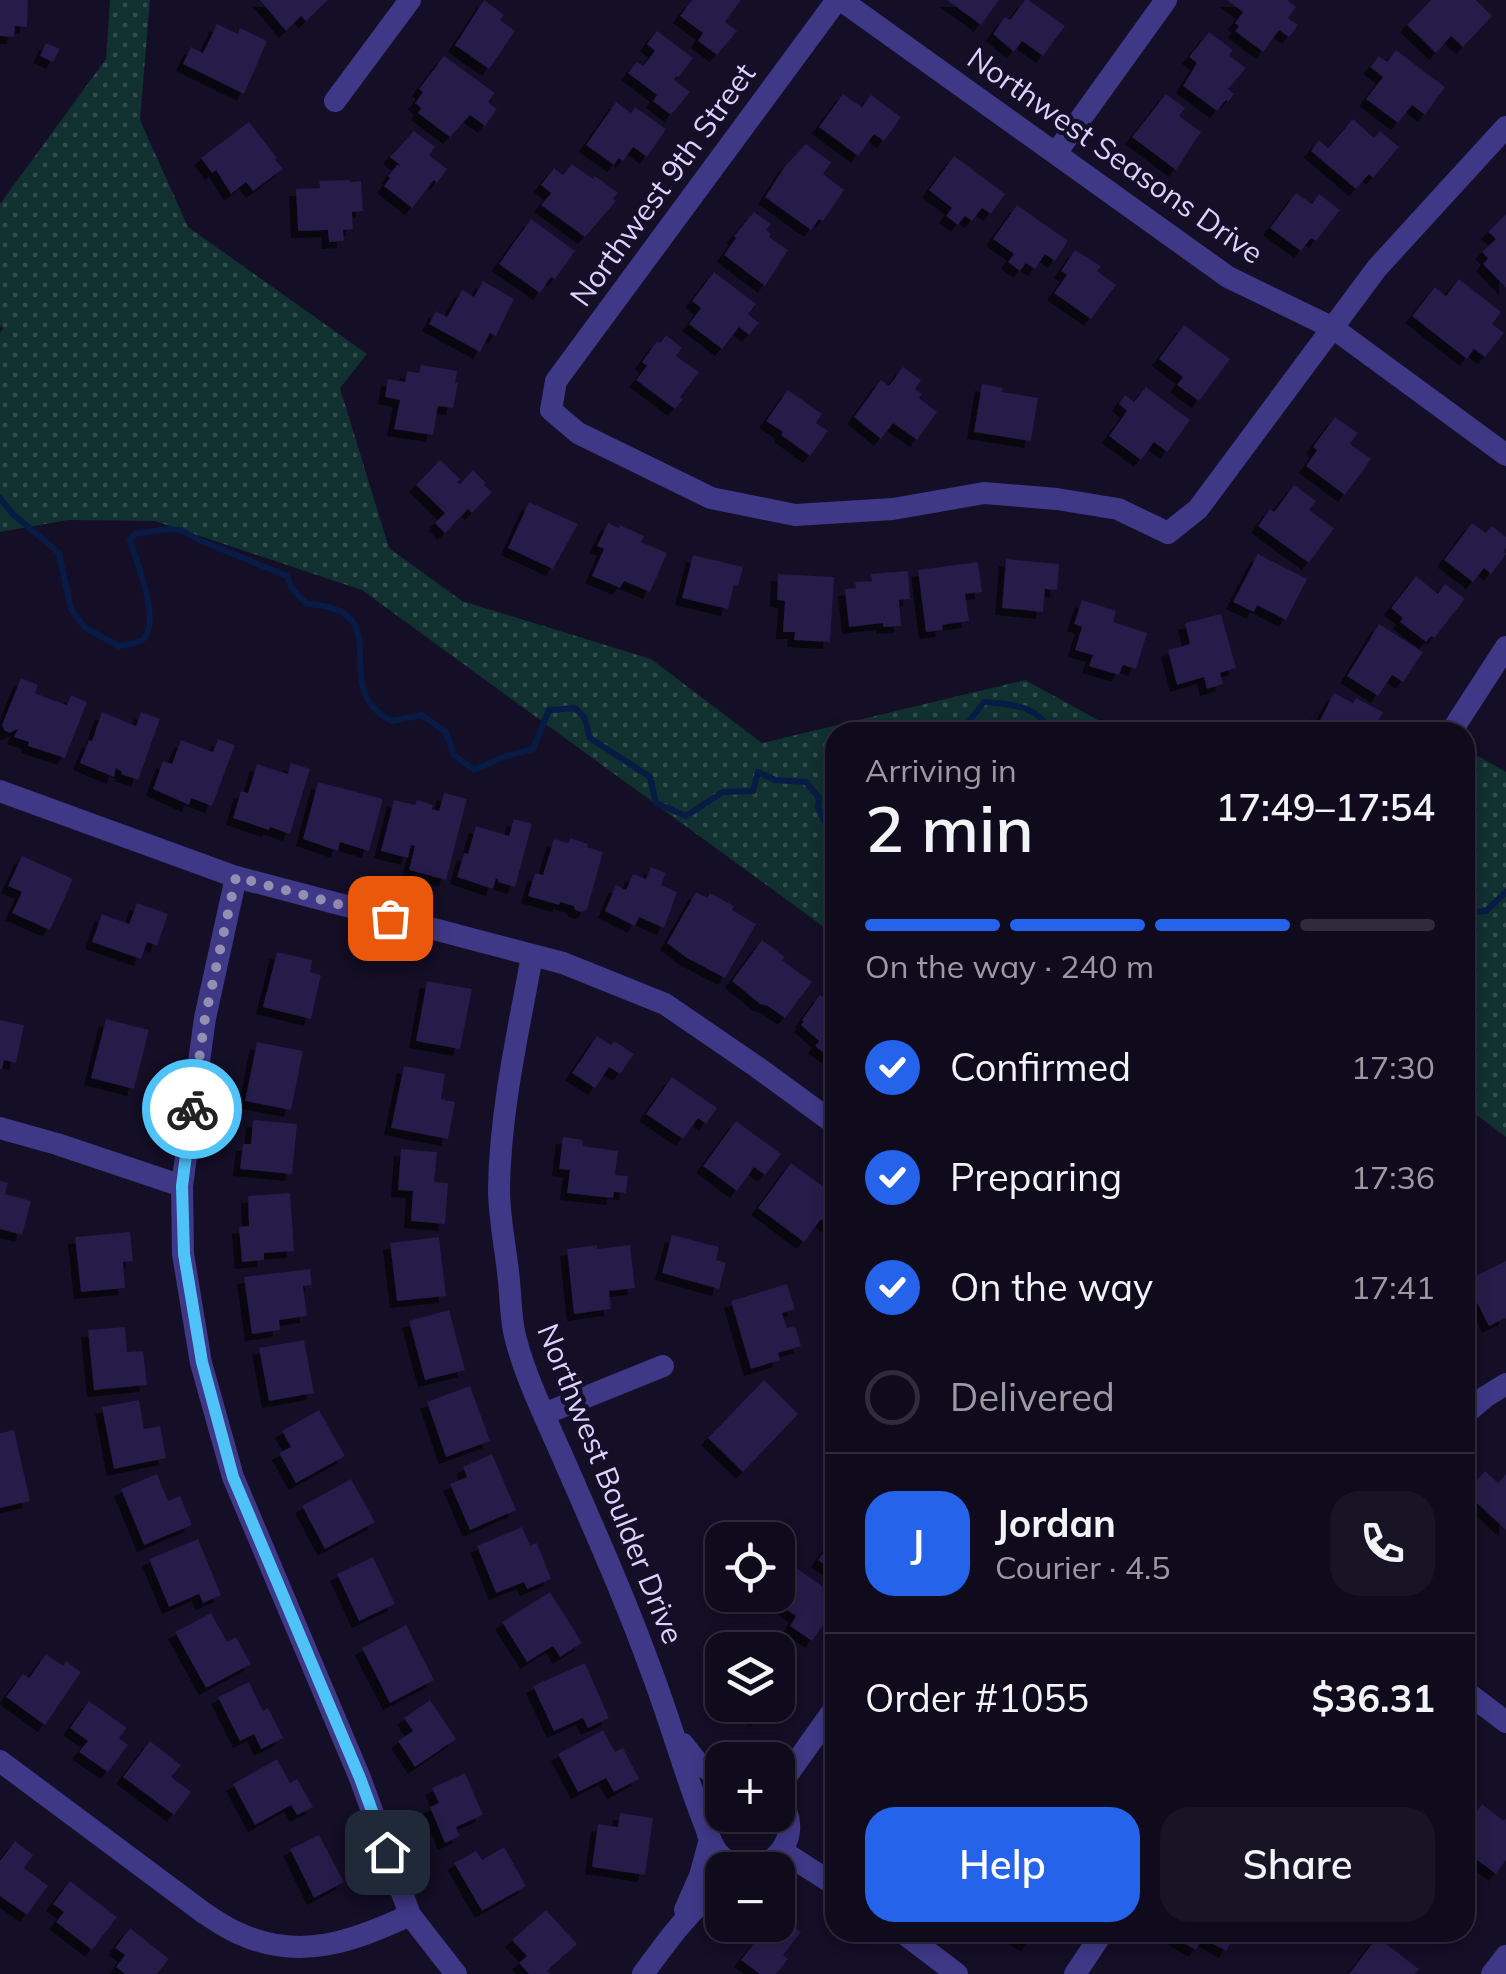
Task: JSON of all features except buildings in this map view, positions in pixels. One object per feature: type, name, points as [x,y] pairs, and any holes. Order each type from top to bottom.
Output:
[{"type":"street","points":[[335,101],[410,0]]},
{"type":"street","name":"Northwest Seasons Drive","points":[[839,0],[1228,277],[1333,328],[1506,455]]},
{"type":"street","name":"Northwest 9th Street","points":[[839,0],[556,381],[551,410],[578,433],[711,498],[795,515],[893,508],[984,493],[1118,509],[1168,532],[1198,509],[1333,328]]},
{"type":"street","points":[[1056,154],[1166,0]]},
{"type":"street","points":[[1333,328],[1377,268],[1506,127]]},
{"type":"street","points":[[1457,722],[1506,647]]},
{"type":"street","points":[[0,791],[236,877],[563,963],[665,1004],[825,1117]]},
{"type":"street","points":[[236,877],[205,1018],[182,1186],[184,1254],[202,1362],[233,1477],[360,1778],[410,1914],[456,1974]]},
{"type":"street","name":"Northwest Boulder Drive","points":[[532,956],[504,1117],[499,1192],[516,1338],[544,1414],[623,1592],[709,1836]]},
{"type":"street","points":[[0,1128],[182,1186]]},
{"type":"street","points":[[544,1414],[663,1366]]},
{"type":"street","points":[[1475,1406],[1506,1384]]},
{"type":"street","points":[[1475,1699],[1506,1722]]},
{"type":"street","points":[[795,1764],[825,1722]]},
{"type":"street","name":"Northwest Boulder Drive","points":[[674,1734],[705,1768]]},
{"type":"street","points":[[0,1761],[204,1914],[240,1934],[282,1946],[325,1946],[364,1936],[410,1914]]},
{"type":"street","points":[[677,1927],[700,1876],[709,1832]]},
{"type":"street","points":[[780,1852],[789,1832]]},
{"type":"street","points":[[709,1836],[716,1852]]},
{"type":"street","points":[[782,1850],[825,1878]]},
{"type":"street","points":[[643,1974],[677,1927],[705,1898]]},
{"type":"street","points":[[915,1942],[956,1974]]},
{"type":"street","points":[[1075,1974],[1096,1942]]},
{"type":"street","points":[[1492,1974],[1506,1956]]},
{"type":"green space","points":[[110,0],[150,0],[140,120],[188,227],[367,354],[340,388],[389,548],[462,601],[651,659],[762,743],[825,728],[825,928],[362,590],[155,521],[68,520],[0,532],[0,204],[106,59]]},
{"type":"green space","points":[[1025,680],[1102,722],[850,722]]},
{"type":"green space","points":[[1478,756],[1506,772],[1506,1137],[1475,1114]]},
{"type":"waterway","points":[[0,498],[59,553],[71,609],[81,623],[119,646],[142,640],[150,621],[146,592],[130,540],[135,534],[181,530],[287,576],[292,589],[307,604],[336,609],[351,620],[358,635],[363,689],[373,706],[392,721],[422,715],[446,732],[454,755],[474,770],[533,749],[549,710],[575,708],[584,717],[590,738],[650,777],[656,803],[686,816],[723,792],[753,791],[758,772],[775,780],[806,782],[819,798],[818,808],[825,821]]},
{"type":"waterway","points":[[969,722],[984,702],[1014,705],[1031,711],[1044,722]]},
{"type":"waterway","points":[[1475,912],[1486,911],[1506,892]]},
{"type":"way so far","points":[[192,1109],[205,1018],[236,877],[390,918]]},
{"type":"route","points":[[192,1109],[182,1186],[184,1254],[202,1362],[233,1477],[360,1778],[387,1852]]}]
